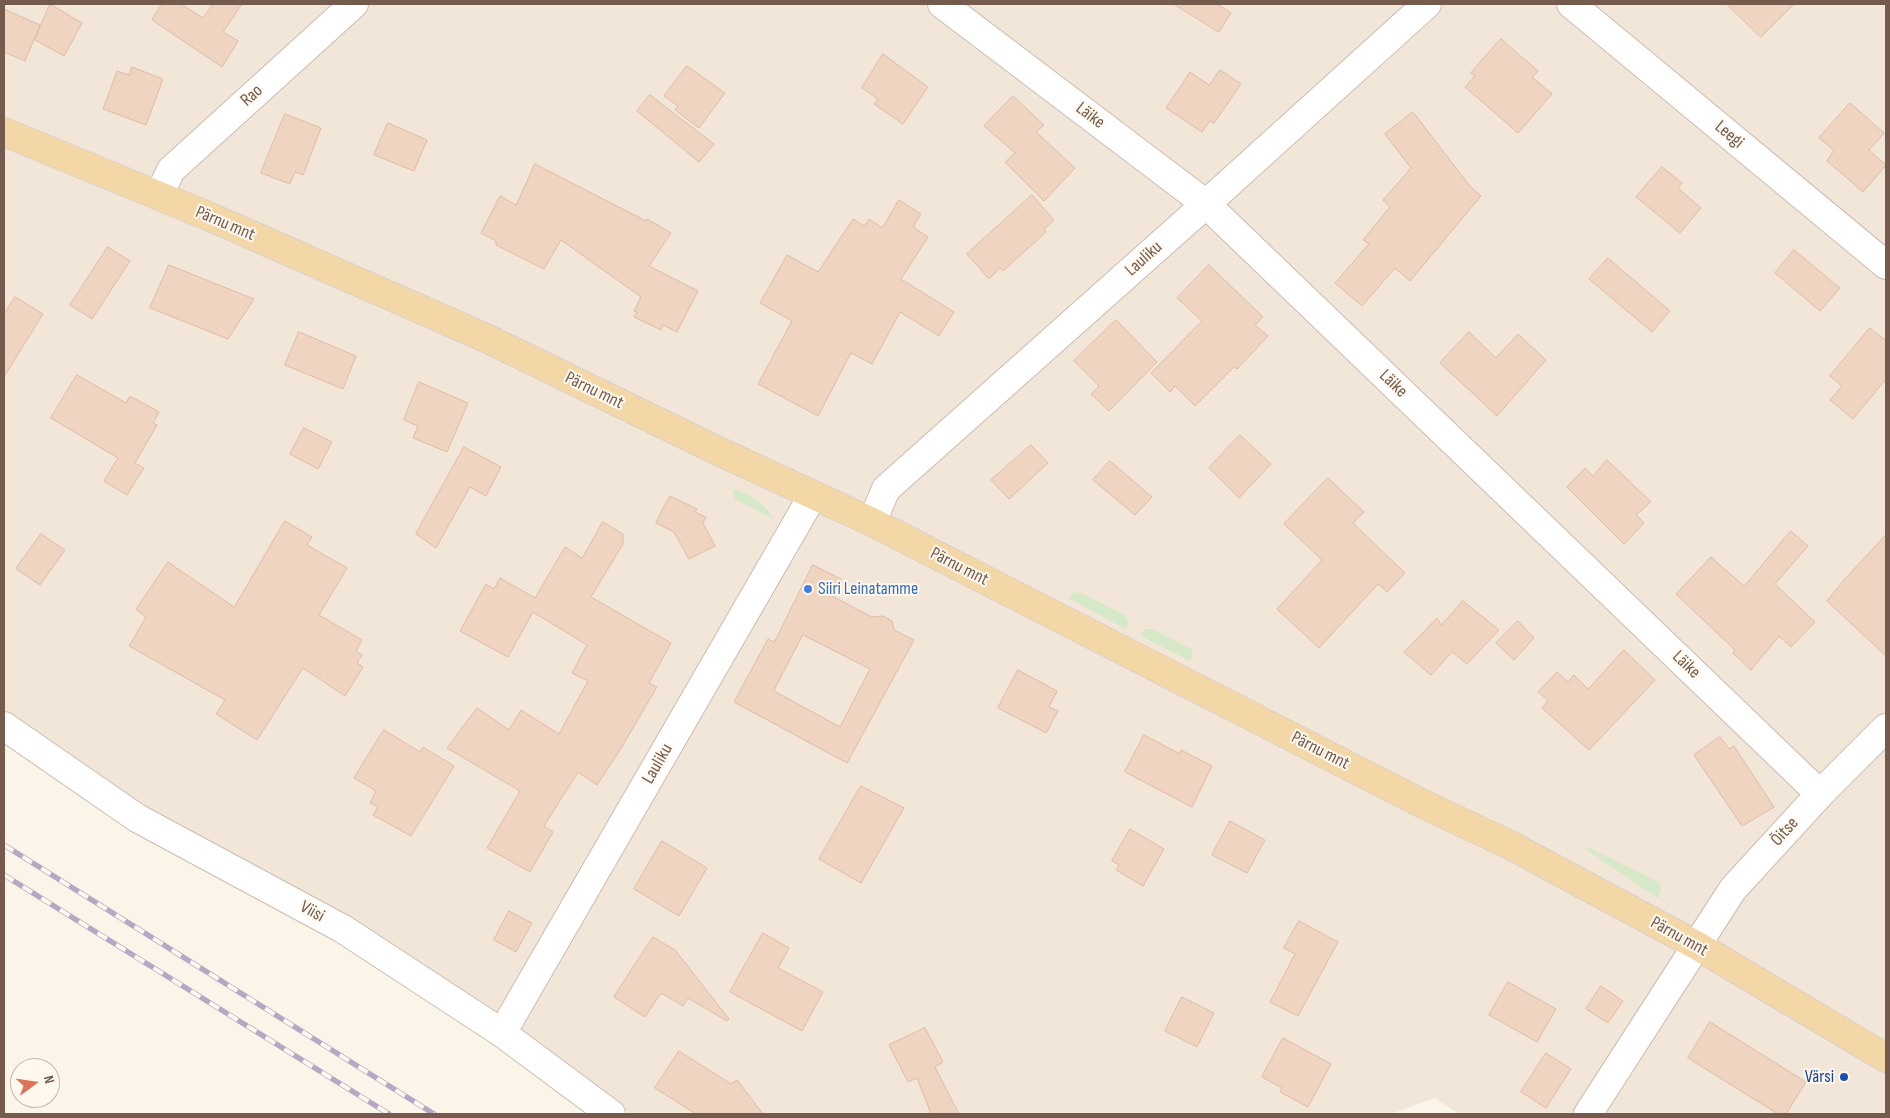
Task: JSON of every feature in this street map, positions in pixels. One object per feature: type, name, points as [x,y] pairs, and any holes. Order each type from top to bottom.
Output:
[{"type":"main road","name":"Pärnu mnt","points":[[4,132],[159,195],[486,338],[716,450],[872,522],[1422,804],[1510,846],[1696,945],[1886,1058]]},
{"type":"street","name":"Rao","points":[[159,195],[171,170],[354,4]]},
{"type":"street","name":"Läike","points":[[942,4],[1206,204],[1820,794]]},
{"type":"street","name":"Lauliku","points":[[872,522],[886,489],[1427,4]]},
{"type":"street","name":"Leegi","points":[[1571,4],[1886,265]]},
{"type":"street","name":"Lauliku","points":[[502,1033],[813,495]]},
{"type":"street","name":"Viisi","points":[[4,726],[137,818],[342,929],[502,1033],[611,1114]]},
{"type":"street","name":"Õitse","points":[[1696,945],[1732,889],[1820,794],[1886,728]]},
{"type":"street","points":[[1588,1114],[1696,945]]},
{"type":"shaded area","points":[[4,4],[1886,4],[1886,1114],[1459,1114],[1435,1098],[1390,1114],[631,1114],[543,1051],[161,818],[4,713]]},
{"type":"green space","points":[[734,489],[757,500],[774,519],[735,499]]},
{"type":"green space","points":[[1074,592],[1081,593],[1126,616],[1128,623],[1126,629],[1068,598]]},
{"type":"green space","points":[[1144,629],[1152,629],[1191,649],[1193,656],[1190,661],[1141,636]]},
{"type":"green space","points":[[1590,848],[1660,883],[1661,888],[1658,898],[1585,849]]},
{"type":"building","points":[[50,4],[82,23],[64,56],[35,40]]},
{"type":"building","points":[[162,4],[181,4],[203,18],[213,4],[242,4],[223,32],[238,41],[222,67],[152,20]]},
{"type":"building","points":[[1174,4],[1217,4],[1231,13],[1219,32]]},
{"type":"building","points":[[1727,4],[1794,4],[1761,37]]},
{"type":"building","points":[[4,9],[40,25],[25,61],[4,52]]},
{"type":"building","points":[[1501,39],[1538,71],[1532,77],[1552,94],[1518,133],[1465,87],[1475,76],[1471,73]]},
{"type":"building","points":[[883,54],[928,87],[903,124],[874,104],[878,99],[862,88]]},
{"type":"building","points":[[687,66],[725,93],[699,128],[675,110],[678,106],[664,96]]},
{"type":"building","points":[[132,67],[163,79],[146,125],[103,109],[117,71],[129,75]]},
{"type":"building","points":[[1220,70],[1241,84],[1214,123],[1210,121],[1202,132],[1166,108],[1190,72],[1209,85]]},
{"type":"building","points":[[650,95],[714,144],[699,162],[637,111]]},
{"type":"building","points":[[1013,96],[1044,125],[1036,132],[1075,168],[1044,201],[1005,162],[1015,153],[984,126]]},
{"type":"building","points":[[1850,103],[1884,133],[1869,150],[1886,165],[1863,192],[1827,161],[1834,150],[1819,138]]},
{"type":"building","points":[[1413,112],[1469,185],[1481,196],[1410,281],[1395,268],[1362,306],[1335,283],[1369,244],[1363,240],[1390,207],[1383,200],[1411,168],[1385,134]]},
{"type":"building","points":[[285,114],[321,128],[303,175],[295,172],[290,184],[261,173]]},
{"type":"building","points":[[388,123],[427,140],[414,171],[374,155]]},
{"type":"building","points":[[535,164],[646,221],[647,219],[671,233],[649,266],[698,291],[677,332],[663,325],[661,330],[634,317],[637,312],[634,311],[641,297],[561,240],[544,269],[496,245],[496,241],[481,233],[500,196],[516,205]]},
{"type":"building","points":[[1662,167],[1682,183],[1678,188],[1701,208],[1680,233],[1636,197]]},
{"type":"building","points":[[1032,195],[1054,220],[1044,229],[1046,232],[1003,271],[1000,268],[989,279],[967,254]]},
{"type":"building","points":[[899,200],[921,214],[913,227],[928,237],[901,279],[954,312],[939,336],[900,312],[872,364],[851,353],[818,416],[758,384],[792,321],[760,303],[787,255],[818,272],[853,219],[864,226],[869,219],[882,228]]},
{"type":"building","points":[[108,247],[130,261],[92,319],[70,305]]},
{"type":"building","points":[[1794,250],[1840,288],[1820,311],[1775,273]]},
{"type":"building","points":[[1608,258],[1670,311],[1652,332],[1589,279]]},
{"type":"building","points":[[169,265],[254,299],[228,339],[150,308]]},
{"type":"building","points":[[1209,265],[1263,317],[1255,325],[1268,336],[1237,369],[1234,367],[1195,406],[1175,386],[1170,392],[1151,373],[1202,321],[1177,298]]},
{"type":"building","points":[[15,297],[43,314],[4,377],[4,315]]},
{"type":"building","points":[[1116,320],[1157,362],[1109,411],[1091,394],[1099,386],[1074,361]]},
{"type":"building","points":[[1870,328],[1886,341],[1886,379],[1853,419],[1830,400],[1842,386],[1830,376]]},
{"type":"building","points":[[299,332],[356,356],[343,389],[285,365]]},
{"type":"building","points":[[1469,332],[1496,358],[1518,334],[1546,360],[1497,416],[1440,363]]},
{"type":"building","points":[[77,375],[126,403],[130,396],[159,412],[153,423],[157,425],[135,463],[144,468],[127,495],[104,481],[118,458],[51,418]]},
{"type":"building","points":[[419,382],[468,403],[447,452],[413,438],[418,426],[404,420]]},
{"type":"building","points":[[304,428],[332,442],[318,469],[290,454]]},
{"type":"building","points":[[1240,435],[1271,464],[1239,498],[1209,468]]},
{"type":"building","points":[[1031,445],[1048,463],[1009,499],[991,480]]},
{"type":"building","points":[[464,447],[501,467],[486,496],[470,487],[436,548],[416,534]]},
{"type":"building","points":[[1607,460],[1651,502],[1636,515],[1644,523],[1624,544],[1567,487],[1585,468],[1593,476]]},
{"type":"building","points":[[1110,461],[1152,497],[1135,515],[1093,480]]},
{"type":"building","points":[[1328,478],[1364,512],[1353,523],[1405,573],[1387,592],[1378,584],[1319,648],[1277,609],[1322,560],[1284,524]]},
{"type":"building","points":[[670,496],[697,509],[695,512],[706,517],[703,523],[715,546],[689,559],[674,532],[656,523]]},
{"type":"building","points":[[285,521],[312,537],[307,545],[347,568],[319,615],[362,640],[356,651],[362,655],[357,663],[363,667],[345,696],[303,668],[257,740],[216,714],[225,700],[129,646],[146,617],[136,609],[168,562],[234,607]]},
{"type":"building","points":[[603,522],[623,534],[623,544],[591,597],[671,643],[649,683],[657,687],[620,750],[597,785],[578,772],[544,826],[553,832],[530,872],[487,848],[520,791],[447,748],[477,708],[509,730],[521,710],[559,734],[588,681],[572,673],[587,645],[533,612],[508,657],[460,631],[486,584],[494,589],[500,578],[535,598],[565,547],[582,558]]},
{"type":"building","points":[[1791,531],[1808,546],[1775,584],[1815,622],[1791,647],[1779,636],[1751,670],[1733,653],[1735,650],[1676,594],[1711,557],[1744,586]]},
{"type":"building","points":[[41,534],[65,550],[40,585],[16,569]]},
{"type":"building","points":[[1886,535],[1886,656],[1827,601]]},
{"type":"building","points":[[813,565],[841,579],[832,596],[872,617],[883,616],[892,621],[894,630],[914,640],[847,763],[734,702],[768,639],[774,642]],"holes":[[[803,635],[870,669],[840,727],[774,691]]]},
{"type":"building","points":[[1463,601],[1499,630],[1467,664],[1452,652],[1431,675],[1404,652],[1437,618],[1441,625]]},
{"type":"building","points":[[1518,621],[1534,638],[1514,660],[1496,643]]},
{"type":"building","points":[[1624,650],[1655,680],[1589,750],[1542,708],[1548,700],[1538,692],[1557,672],[1568,682],[1574,675],[1588,689]]},
{"type":"building","points":[[1018,670],[1057,691],[1049,707],[1058,711],[1046,733],[998,708]]},
{"type":"building","points":[[384,730],[420,752],[423,747],[454,766],[411,836],[373,815],[378,807],[370,803],[376,791],[354,778]]},
{"type":"building","points":[[1144,735],[1180,754],[1181,750],[1212,766],[1192,807],[1125,772]]},
{"type":"building","points":[[1720,737],[1729,749],[1734,746],[1774,807],[1742,826],[1694,755]]},
{"type":"building","points":[[861,786],[904,808],[861,883],[819,859]]},
{"type":"building","points":[[1230,821],[1265,840],[1247,873],[1212,855]]},
{"type":"building","points":[[1130,829],[1164,849],[1143,886],[1116,870],[1119,865],[1112,861]]},
{"type":"building","points":[[662,841],[707,868],[679,916],[634,889]]},
{"type":"building","points":[[509,911],[532,923],[516,952],[494,940]]},
{"type":"building","points":[[1299,921],[1338,942],[1298,1016],[1270,1002],[1295,954],[1284,948]]},
{"type":"building","points":[[763,933],[789,948],[778,968],[823,992],[802,1031],[730,992]]},
{"type":"building","points":[[653,937],[675,950],[729,1019],[727,1021],[688,998],[683,1006],[661,993],[645,1017],[614,997]]},
{"type":"building","points":[[1508,982],[1556,1009],[1537,1042],[1489,1015]]},
{"type":"building","points":[[1601,986],[1623,1001],[1608,1023],[1586,1009]]},
{"type":"building","points":[[1182,997],[1214,1013],[1197,1047],[1165,1031]]},
{"type":"building","points":[[1710,1022],[1806,1082],[1786,1114],[1778,1114],[1688,1058]]},
{"type":"building","points":[[925,1028],[943,1062],[935,1067],[959,1114],[931,1114],[917,1078],[908,1082],[889,1045]]},
{"type":"building","points":[[1283,1038],[1331,1064],[1308,1107],[1280,1092],[1282,1088],[1262,1077]]},
{"type":"building","points":[[679,1051],[731,1084],[737,1080],[763,1114],[696,1114],[655,1088]]},
{"type":"building","points":[[1546,1053],[1571,1069],[1546,1108],[1521,1092]]},
{"type":"railway","points":[[4,845],[434,1114]]},
{"type":"railway","points":[[4,875],[389,1114]]},
{"type":"place","name":"Siiri Leinatamme","points":[[808,589]]},
{"type":"place","name":"Värsi","points":[[1844,1077]]}]
